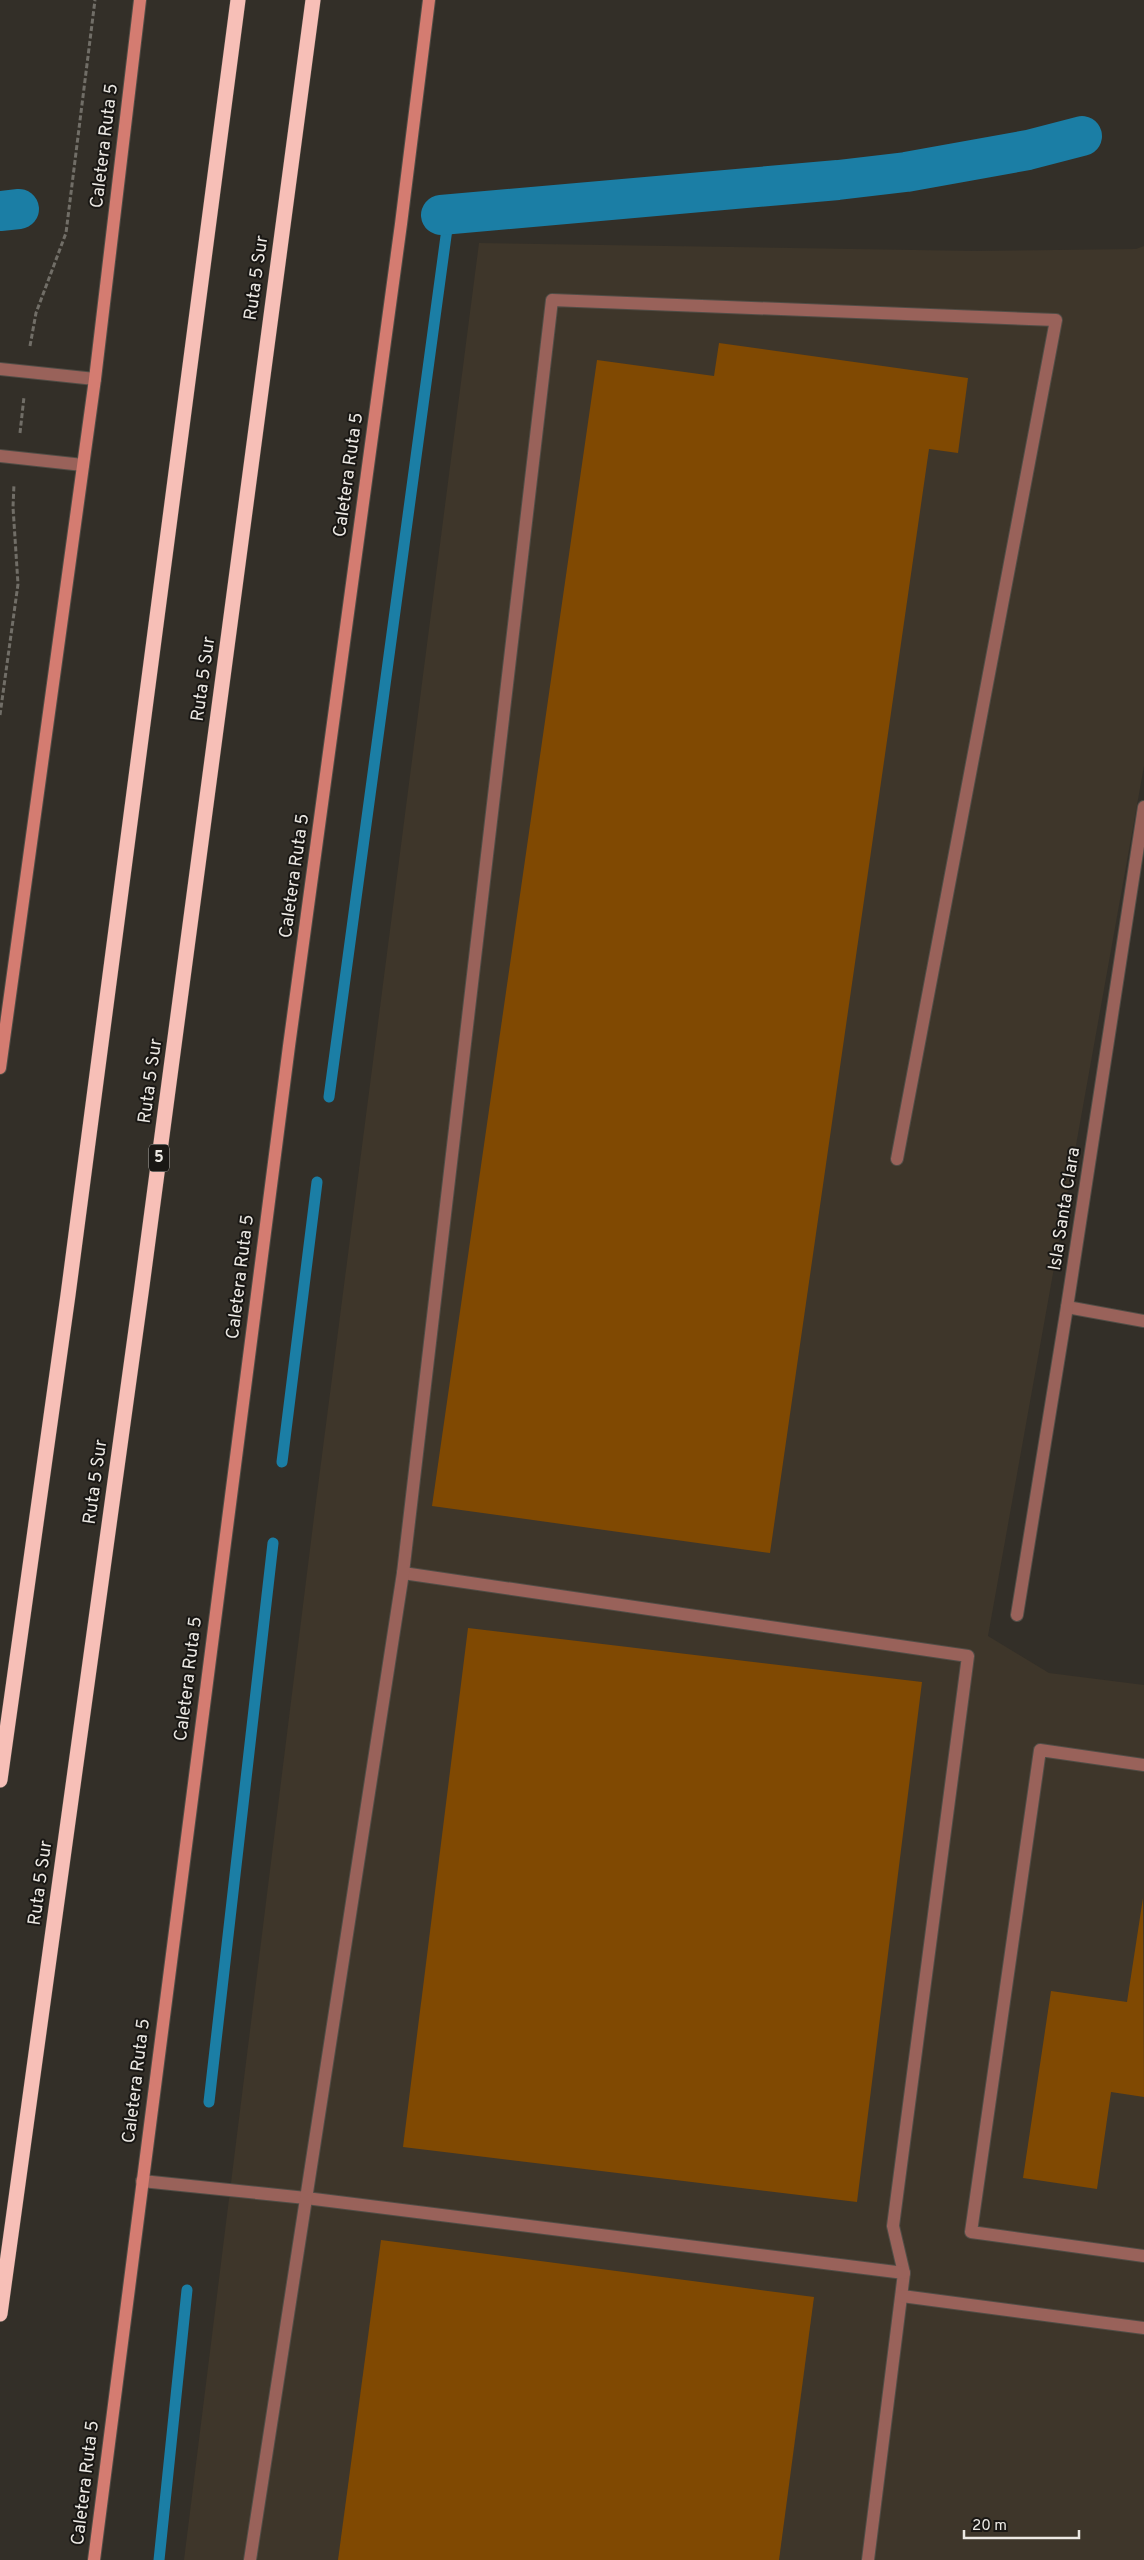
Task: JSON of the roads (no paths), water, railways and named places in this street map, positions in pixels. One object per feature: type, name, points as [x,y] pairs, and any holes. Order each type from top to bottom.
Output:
[{"type":"highway","points":[[0,1780],[68,1295],[238,0]]},
{"type":"highway","name":"Ruta 5 Sur","points":[[0,2314],[142,1286],[313,0]]},
{"type":"street","name":"Caletera Ruta 5","points":[[0,1068],[95,379],[140,0]]},
{"type":"street","name":"Caletera Ruta 5","points":[[94,2560],[428,0]]},
{"type":"street","points":[[250,2560],[403,1572],[552,300],[1056,320],[897,1158]]},
{"type":"street","points":[[0,370],[95,379]]},
{"type":"street","points":[[0,456],[83,465]]},
{"type":"street","name":"Isla Santa Clara","points":[[1017,1615],[1067,1307],[1144,807]]},
{"type":"street","points":[[1067,1307],[1144,1322]]},
{"type":"street","points":[[403,1572],[968,1656],[893,2226],[904,2273],[868,2560]]},
{"type":"street","points":[[1144,1765],[1040,1750],[970,2232],[1144,2256]]},
{"type":"street","points":[[142,2181],[306,2198],[904,2273]]},
{"type":"street","points":[[902,2296],[1144,2328]]},
{"type":"waterway","points":[[441,215],[838,180],[906,172],[1028,150],[1082,136]]},
{"type":"waterway","points":[[0,211],[19,209]]},
{"type":"waterway","points":[[329,1097],[449,214]]},
{"type":"waterway","points":[[282,1462],[317,1182]]},
{"type":"waterway","points":[[209,2102],[273,1543]]},
{"type":"waterway","points":[[159,2560],[187,2290]]}]
